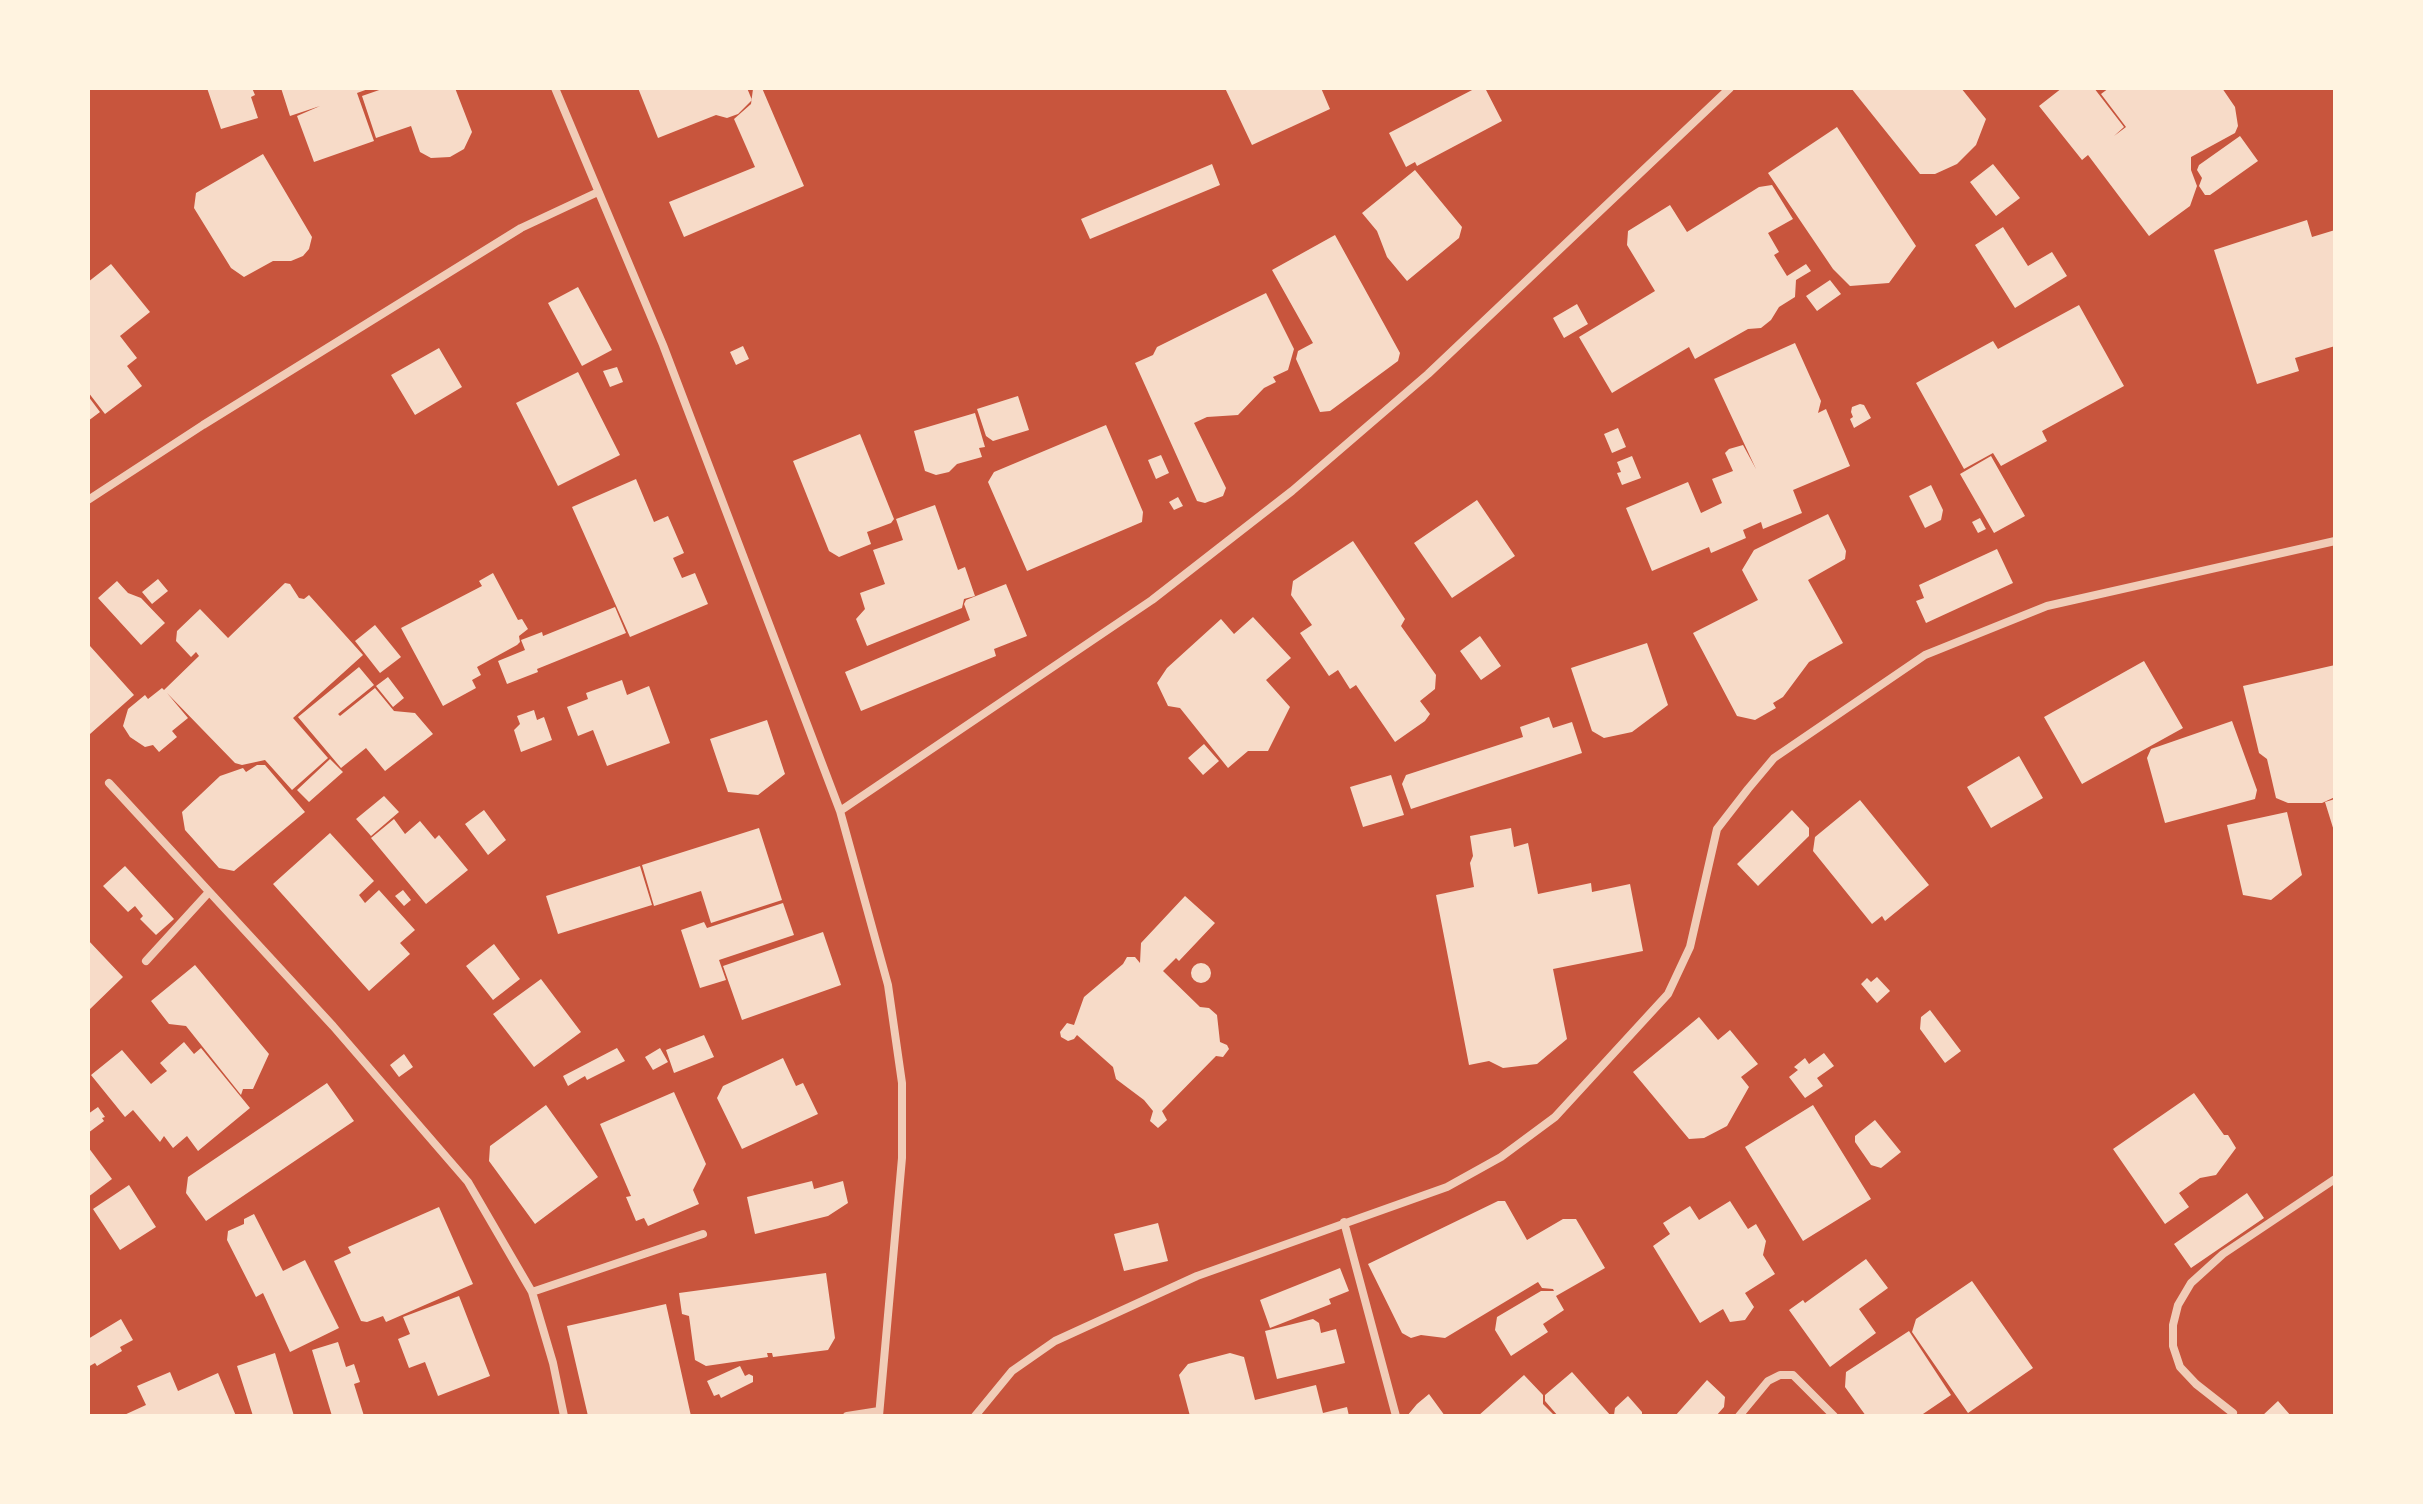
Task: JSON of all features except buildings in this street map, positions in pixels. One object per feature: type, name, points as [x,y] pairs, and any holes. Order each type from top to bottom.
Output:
[{"type":"street","points":[[555,88],[669,360],[840,811],[888,985],[902,1083],[902,1158],[879,1414],[847,1416]]},
{"type":"street","points":[[840,811],[1152,600],[1292,491],[1428,374],[1730,88]]},
{"type":"street","points":[[88,500],[521,228],[598,192]]},
{"type":"street","points":[[975,1416],[1012,1371],[1055,1341],[1197,1276],[1447,1187],[1501,1157],[1555,1117],[1668,994],[1690,947],[1717,829],[1774,758],[1925,655],[2047,606],[2335,541]]},
{"type":"street","points":[[109,783],[333,1026],[468,1182],[532,1292],[553,1363],[564,1416]]},
{"type":"street","points":[[146,961],[209,892]]},
{"type":"street","points":[[2233,1413],[2180,1367],[2173,1346],[2173,1325],[2178,1305],[2191,1283],[2223,1254],[2335,1179]]},
{"type":"street","points":[[1344,1222],[1396,1416]]},
{"type":"street","points":[[532,1292],[703,1234]]},
{"type":"street","points":[[1739,1416],[1768,1381],[1780,1375],[1793,1375],[1834,1416]]}]
